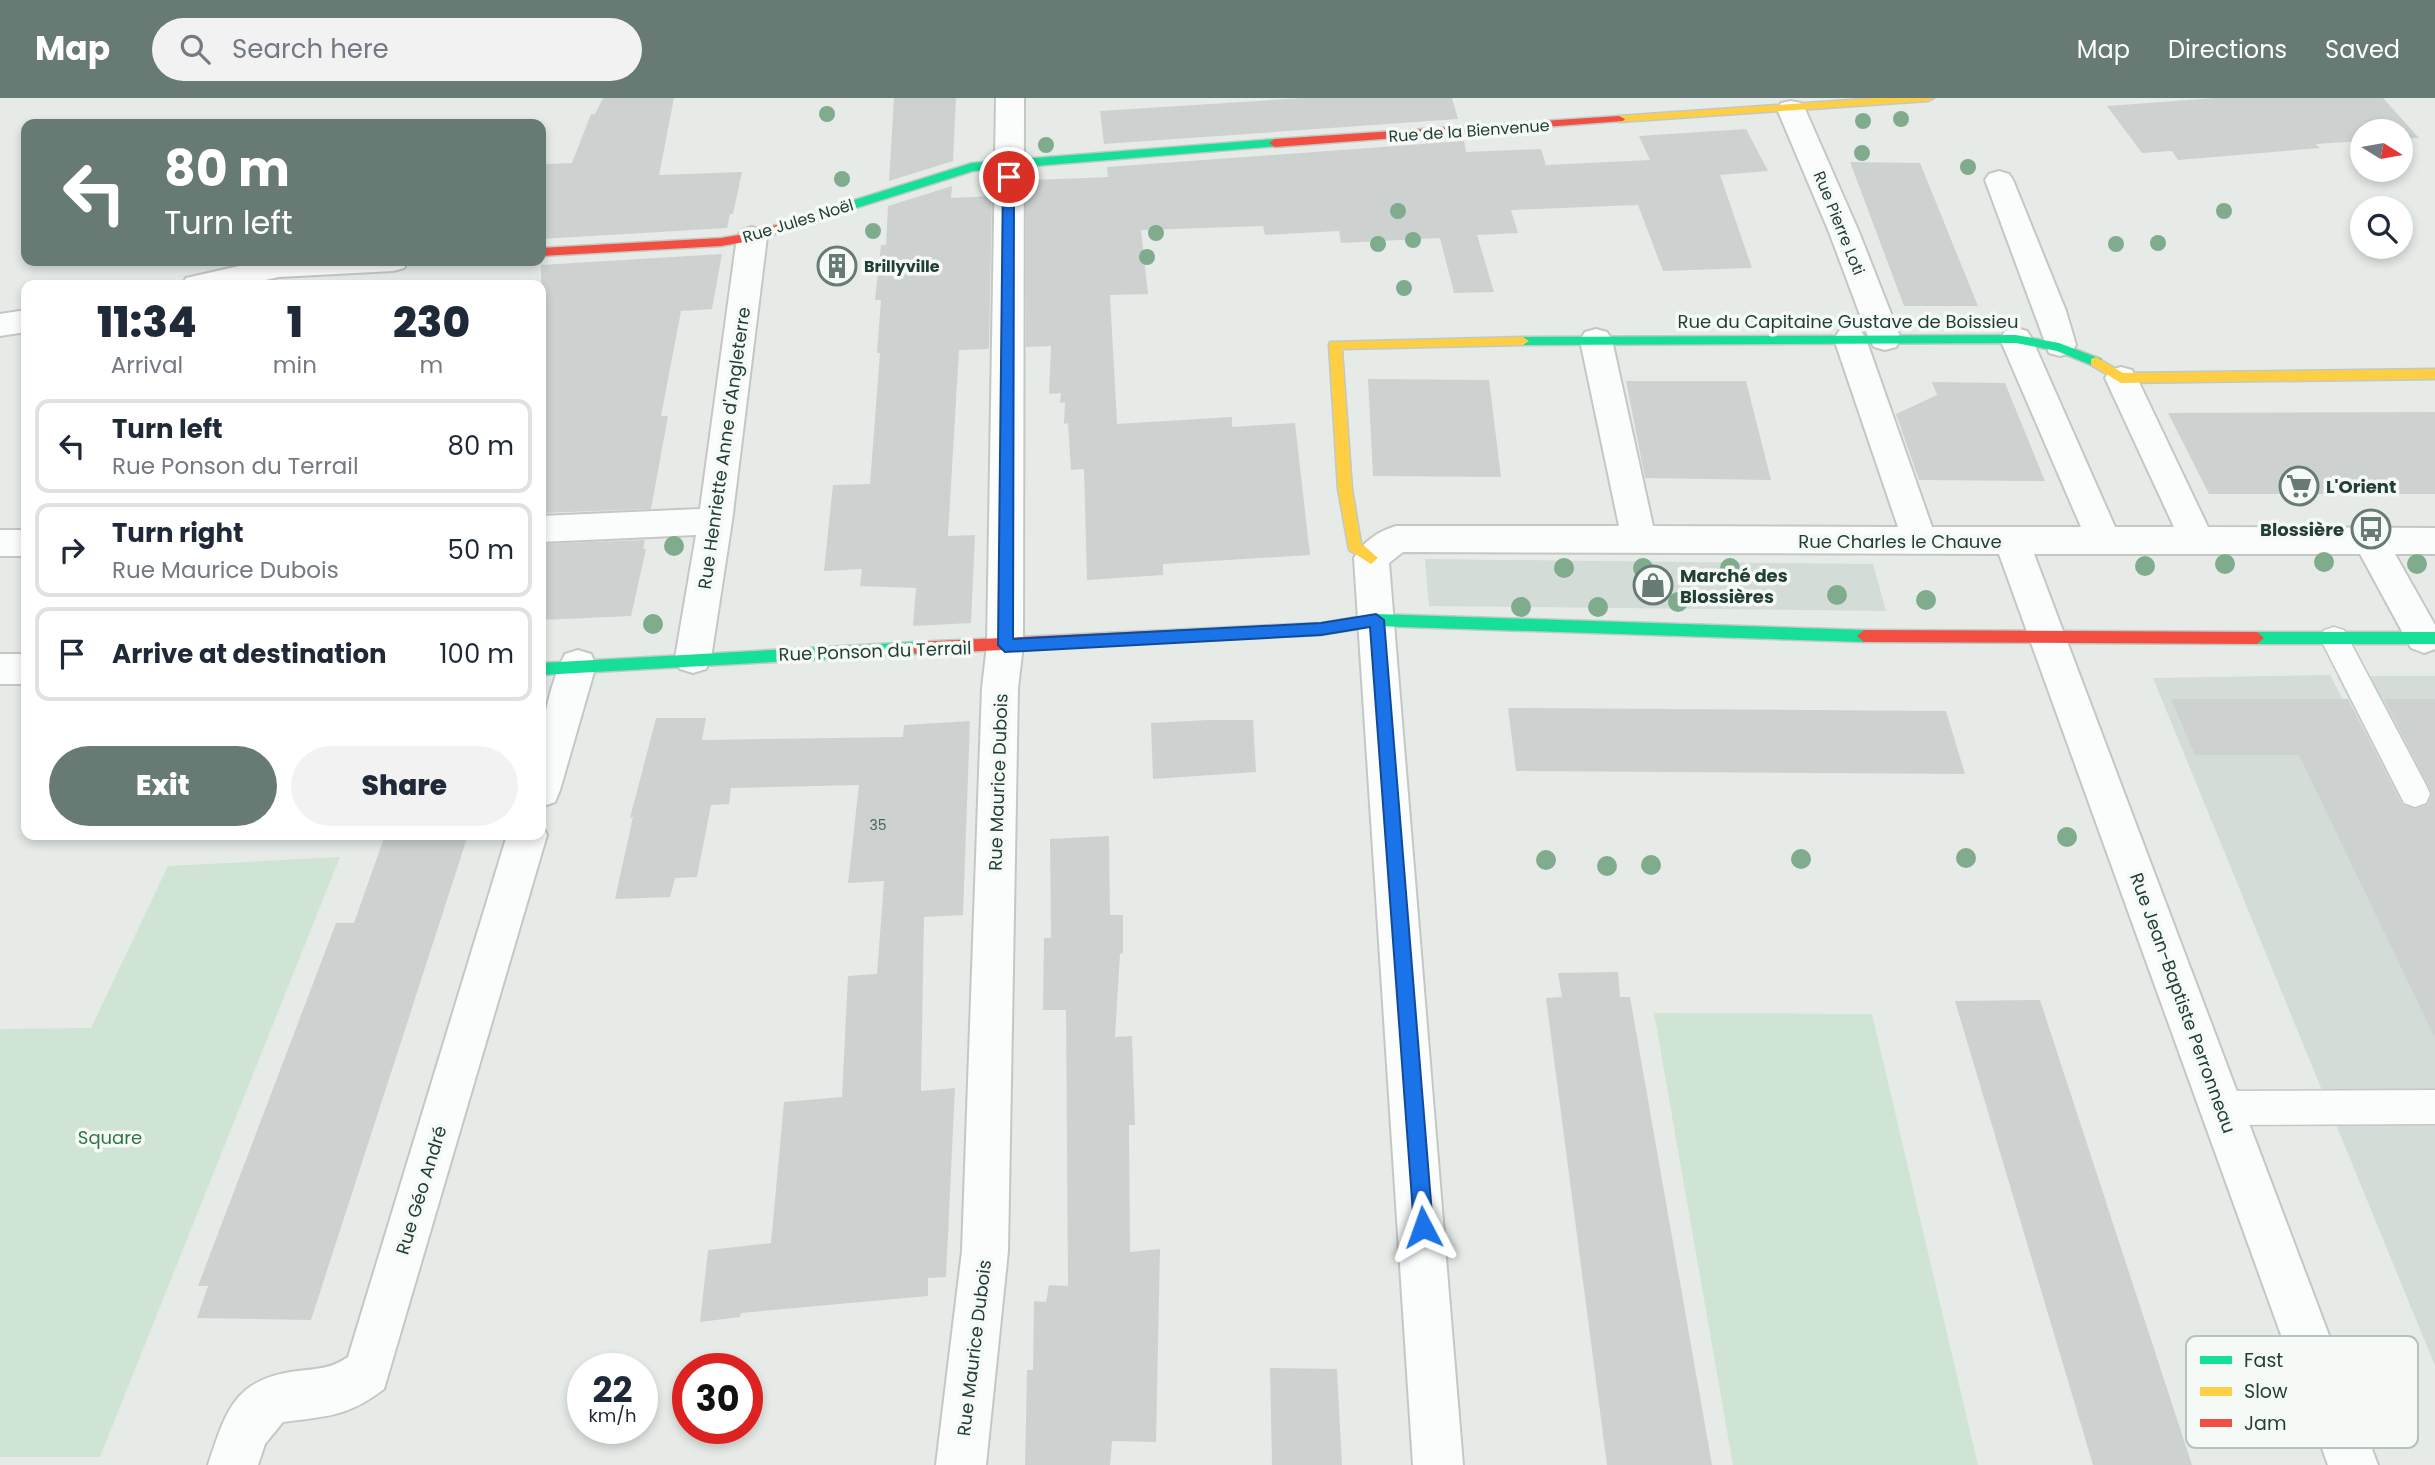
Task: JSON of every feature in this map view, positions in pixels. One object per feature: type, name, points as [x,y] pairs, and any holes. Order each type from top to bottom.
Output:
[{"type":"street","name":"Rue Maurice Dubois","points":[[961,1465],[985,1251],[1000,688],[1005,645],[1010,98]]},
{"type":"street","name":"Rue de la Bienvenue","points":[[1009,162],[1928,98]]},
{"type":"street","name":"Rue Pierre Loti","points":[[1791,109],[1844,232],[1885,339]]},
{"type":"street","name":"Rue Jules Noël","points":[[546,253],[721,242],[752,237],[972,167],[1009,162]]},
{"type":"street","points":[[1998,180],[2051,311],[2060,345]]},
{"type":"street","name":"Rue Henriette Anne d'Angleterre","points":[[693,658],[715,521],[752,237]]},
{"type":"street","points":[[220,280],[279,267],[298,266]]},
{"type":"street","points":[[0,325],[21,322]]},
{"type":"street","points":[[1850,339],[1920,541]]},
{"type":"street","name":"Rue du Capitaine Gustave de Boissieu","points":[[1371,558],[1354,546],[1345,489],[1335,345],[1597,340],[2016,339],[2060,345],[2095,359],[2121,378]]},
{"type":"street","points":[[2016,339],[2104,541]]},
{"type":"street","points":[[1597,340],[1639,540]]},
{"type":"street","points":[[2197,540],[2121,378],[2435,374]]},
{"type":"street","points":[[546,529],[715,521]]},
{"type":"street","name":"Rue Charles le Chauve","points":[[1371,558],[1396,539],[2435,541]]},
{"type":"street","points":[[2370,541],[2430,638]]},
{"type":"street","name":"Rue Jean-Baptiste Perronneau","points":[[2012,542],[2306,1336]]},
{"type":"street","points":[[0,543],[21,543]]},
{"type":"street","points":[[1371,558],[1438,1465]]},
{"type":"street","name":"Rue Ponson du Terrail","points":[[546,668],[693,658],[1321,629],[1376,620]]},
{"type":"street","points":[[1376,620],[2049,639],[2430,638]]},
{"type":"street","points":[[546,774],[579,665]]},
{"type":"street","points":[[0,669],[21,669]]},
{"type":"street","name":"Rue Géo André","points":[[233,1465],[245,1429],[271,1399],[343,1390],[367,1372],[526,840]]},
{"type":"street","name":"Rue Jean-Baptiste Perronneau","points":[[2347,1448],[2353,1465]]},
{"type":"lane","points":[[2334,638],[2415,794]]},
{"type":"lane","points":[[2222,1108],[2435,1107]]},
{"type":"shaded area","name":"Marché des Blossières","points":[[1425,559],[1873,564],[1886,611],[1429,606]]},
{"type":"shaded area","points":[[2330,675],[2435,876],[2435,1366],[2153,678]]},
{"type":"shaded area","points":[[2337,676],[2435,676],[2435,870]]},
{"type":"green space","name":"Square","points":[[340,857],[100,1457],[0,1457],[0,1029],[91,1028],[168,866]]},
{"type":"green space","points":[[1654,1013],[1872,1014],[1978,1465],[1733,1465]]},
{"type":"building","points":[[603,98],[674,98],[659,175],[742,172],[733,214],[730,214],[727,228],[546,239],[546,164],[572,163],[591,114],[595,114]]},
{"type":"building","points":[[894,98],[956,98],[953,161],[889,181]]},
{"type":"building","points":[[1302,98],[1452,98],[1458,119],[1104,144],[1100,111]]},
{"type":"building","points":[[2215,98],[2383,98],[2402,119],[2350,119],[2350,142],[2316,144],[2320,148],[2178,160],[2172,151],[2142,153],[2107,106]]},
{"type":"building","points":[[1746,129],[1768,171],[1720,175],[1752,268],[1663,271],[1638,205],[1511,210],[1518,233],[1477,235],[1494,292],[1454,293],[1440,238],[1341,243],[1339,231],[1265,235],[1263,226],[1141,230],[1148,294],[1110,295],[1117,424],[1232,417],[1232,427],[1295,423],[1310,555],[1163,564],[1163,575],[1087,580],[1084,469],[1071,470],[1068,423],[1064,424],[1065,402],[1060,403],[1061,393],[1049,394],[1051,346],[1026,347],[1026,195],[1034,194],[1033,180],[1108,177],[1107,167],[1464,141],[1466,152],[1541,149],[1546,165],[1650,160],[1639,136]]},
{"type":"building","points":[[1850,162],[1920,163],[1978,306],[1904,306]]},
{"type":"building","points":[[952,186],[951,198],[992,196],[989,349],[959,350],[948,536],[975,535],[971,623],[913,626],[916,588],[860,586],[862,569],[824,571],[833,485],[870,484],[880,353],[877,353],[881,300],[875,300],[881,245],[886,245],[888,206]]},
{"type":"building","points":[[722,254],[712,309],[681,311],[661,416],[668,416],[651,509],[546,513],[546,280],[541,280],[541,266]]},
{"type":"building","points":[[1368,379],[1489,380],[1501,477],[1373,476]]},
{"type":"building","points":[[1626,381],[1746,381],[1771,480],[1645,478]]},
{"type":"building","points":[[1932,382],[2005,383],[2045,481],[1919,480],[1896,414],[1937,395]]},
{"type":"building","points":[[2435,412],[2435,494],[2209,494],[2168,413]]},
{"type":"building","points":[[645,540],[643,549],[646,549],[631,616],[546,620],[546,544]]},
{"type":"building","points":[[2171,699],[2348,699],[2402,804],[2416,809],[2428,804],[2432,793],[2384,699],[2435,699],[2435,1038],[2299,755],[2195,755]]},
{"type":"building","points":[[1508,708],[1946,711],[1965,774],[1516,771]]},
{"type":"building","points":[[656,718],[706,718],[702,740],[903,737],[904,725],[970,721],[963,915],[924,917],[921,1091],[955,1088],[946,1277],[928,1278],[928,1296],[741,1313],[740,1317],[700,1322],[708,1250],[771,1243],[784,1102],[842,1097],[848,976],[877,974],[884,881],[848,883],[859,785],[731,788],[729,804],[711,805],[697,877],[675,878],[670,897],[615,899],[633,817],[630,818]]},
{"type":"building","points":[[1253,720],[1256,772],[1153,779],[1151,723]]},
{"type":"building","points":[[1109,836],[1110,915],[1123,915],[1123,953],[1120,954],[1115,1037],[1132,1036],[1135,1125],[1129,1125],[1130,1252],[1160,1249],[1156,1442],[1112,1441],[1110,1465],[1025,1465],[1027,1370],[1033,1370],[1034,1301],[1046,1302],[1049,1285],[1068,1286],[1066,1010],[1043,1010],[1044,938],[1051,938],[1050,839]]},
{"type":"building","points":[[383,840],[466,840],[311,1320],[197,1318],[208,1286],[198,1286],[336,923],[354,923]]},
{"type":"building","points":[[1618,972],[1620,997],[1630,997],[1712,1465],[1607,1465],[1546,998],[1562,997],[1558,973]]},
{"type":"building","points":[[2040,1000],[2192,1465],[2093,1465],[1955,1001]]},
{"type":"building","points":[[1270,1368],[1337,1369],[1342,1465],[1272,1465]]},
{"type":"traffic: fast","points":[[830,212],[972,167],[1275,143]]},
{"type":"traffic: fast","points":[[1523,341],[2016,339],[2059,347],[2096,362]]},
{"type":"traffic: fast","points":[[1170,636],[1321,629],[1376,620],[1864,636]]},
{"type":"traffic: fast","points":[[2257,638],[2435,638]]},
{"type":"traffic: fast","points":[[546,669],[916,648]]},
{"type":"traffic: slow","points":[[1619,119],[1928,98]]},
{"type":"traffic: slow","points":[[1371,558],[1354,546],[1345,489],[1335,345],[1523,341]]},
{"type":"traffic: slow","points":[[2096,362],[2121,378],[2435,374]]},
{"type":"traffic: jam","points":[[1275,143],[1619,119]]},
{"type":"traffic: jam","points":[[546,252],[721,242],[752,237],[830,212]]},
{"type":"traffic: jam","points":[[916,648],[1170,636]]},
{"type":"traffic: jam","points":[[1864,636],[2257,638]]},
{"type":"place","name":"Brillyville","points":[[837,266]]},
{"type":"place","name":"L'Orient","points":[[2299,486]]},
{"type":"place","name":"Blossière","points":[[2371,529]]},
{"type":"place","name":"Marché des Blossières","points":[[1653,585]]},
{"type":"route","points":[[1009,177],[1005,645],[1321,629],[1376,620],[1423,1227]]}]
